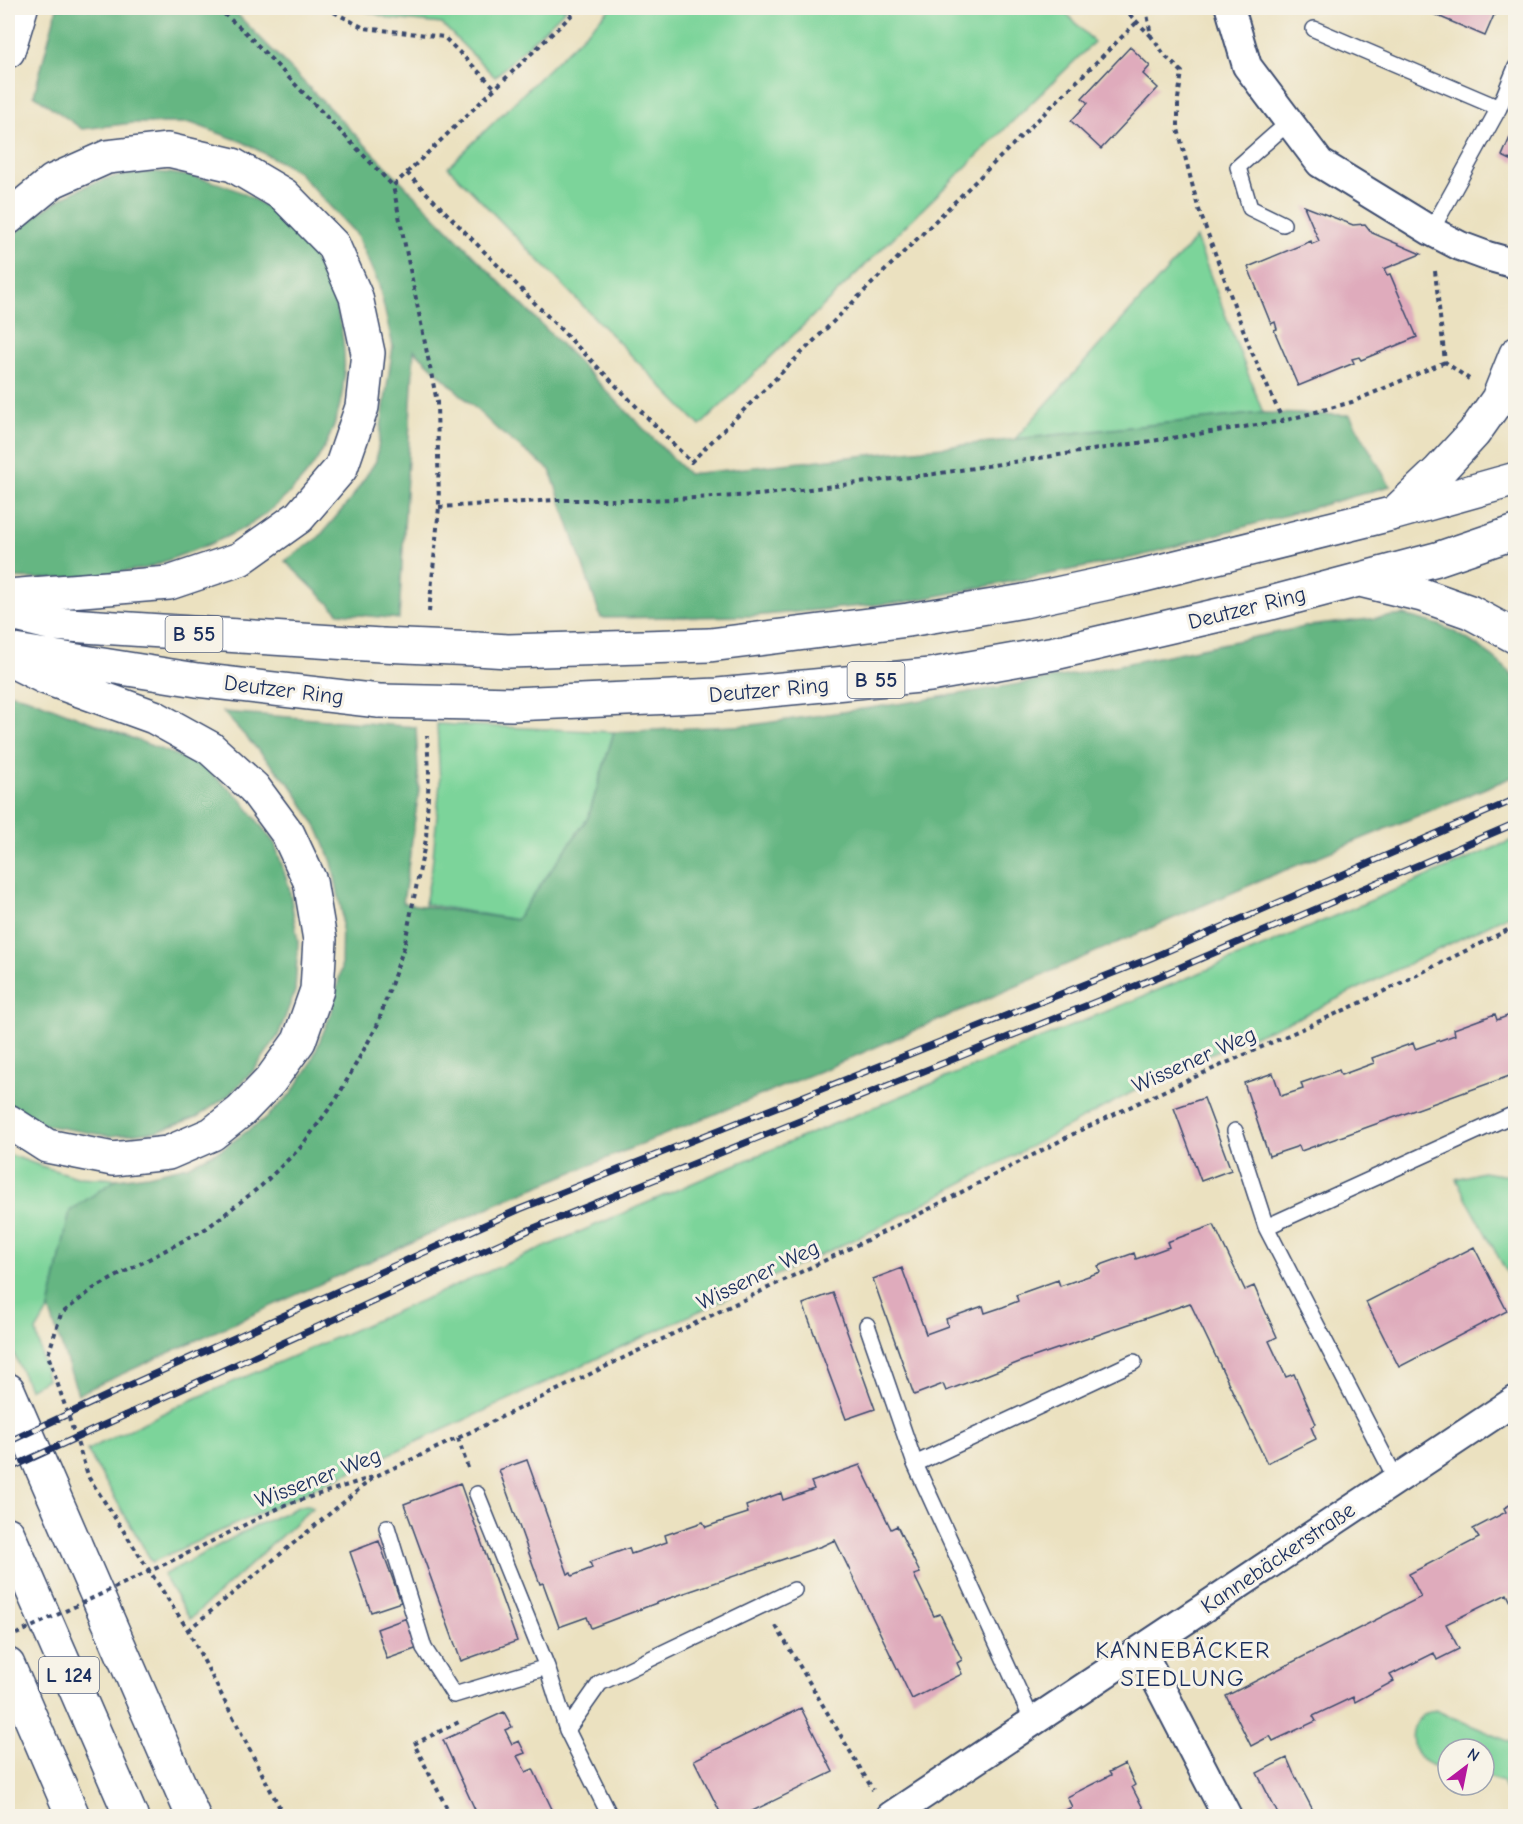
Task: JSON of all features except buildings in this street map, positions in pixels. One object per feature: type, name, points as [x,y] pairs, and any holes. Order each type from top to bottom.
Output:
[{"type":"highway","points":[[8,51],[21,8]]},
{"type":"highway","points":[[8,218],[53,181],[107,157],[168,150],[233,165],[284,195],[333,245],[356,297],[368,353],[362,408],[341,468],[299,517],[240,559],[169,583],[8,596]]},
{"type":"highway","points":[[1395,513],[1440,471],[1474,433],[1498,399],[1515,354]]},
{"type":"highway","name":"B 55","points":[[8,613],[52,624],[508,651],[710,645],[909,620],[1024,601],[1140,576],[1395,513],[1515,479]]},
{"type":"highway","name":"Deutzer Ring","points":[[8,650],[197,680],[379,701],[512,704],[718,695],[930,675],[1055,653],[1271,603],[1359,580],[1437,559],[1515,532]]},
{"type":"highway","points":[[1359,580],[1422,595],[1470,612],[1515,637]]},
{"type":"highway","points":[[8,659],[44,677],[154,717],[210,748],[254,788],[288,834],[310,881],[320,940],[317,990],[298,1041],[270,1081],[241,1111],[212,1134],[168,1153],[113,1159],[47,1146],[8,1121]]},
{"type":"highway","points":[[8,1390],[194,1816]]},
{"type":"highway","name":"L 124","points":[[8,1534],[131,1816]]},
{"type":"highway","name":"L 124","points":[[8,1665],[73,1816]]},
{"type":"street","points":[[1230,8],[1247,66],[1320,163],[1431,231],[1478,253],[1515,264]]},
{"type":"street","name":"Kannebäckerstraße","points":[[884,1806],[1033,1722],[1515,1400]]},
{"type":"street","points":[[1141,1650],[1227,1816]]},
{"type":"lane","points":[[1314,29],[1499,108]]},
{"type":"lane","points":[[1431,231],[1499,108],[1515,67]]},
{"type":"lane","points":[[1283,225],[1250,208],[1238,167],[1289,122]]},
{"type":"lane","points":[[1266,1227],[1510,1116]]},
{"type":"lane","points":[[1235,1131],[1266,1227],[1396,1479]]},
{"type":"lane","points":[[867,1325],[915,1464],[1033,1722]]},
{"type":"lane","points":[[915,1464],[1134,1362]]},
{"type":"lane","points":[[477,1494],[547,1666],[567,1730],[610,1816]]},
{"type":"lane","points":[[387,1527],[424,1648],[454,1695],[547,1666]]},
{"type":"lane","points":[[567,1730],[600,1683],[794,1590]]},
{"type":"path","points":[[217,8],[244,31],[393,186],[437,402],[440,507],[428,620]]},
{"type":"path","points":[[326,8],[364,28],[444,38],[495,88]]},
{"type":"path","points":[[393,186],[579,8]]},
{"type":"path","points":[[1123,8],[1182,72],[1178,99],[1178,129],[1198,207],[1250,348],[1283,421]]},
{"type":"path","points":[[1146,8],[1151,36]]},
{"type":"path","points":[[407,173],[691,462],[1137,22]]},
{"type":"path","points":[[440,507],[557,500],[650,500],[759,495],[934,474],[1283,421],[1352,402],[1445,362],[1431,231]]},
{"type":"path","points":[[284,1816],[188,1630],[89,1478],[48,1354],[61,1314],[93,1289],[198,1233],[261,1186],[301,1147],[337,1098],[377,1026],[404,947],[426,840],[429,772],[426,725]]},
{"type":"path","name":"Wissener Weg","points":[[8,1638],[285,1505],[376,1476],[458,1438],[902,1223],[1083,1129],[1360,1003],[1515,926]]},
{"type":"path","points":[[458,1438],[477,1494]]},
{"type":"path","points":[[188,1630],[376,1476]]},
{"type":"path","points":[[764,1605],[884,1806]]},
{"type":"path","points":[[451,1816],[414,1744],[467,1719]]},
{"type":"green space","points":[[57,8],[231,8],[688,474],[1263,413],[1350,415],[1390,486],[1137,557],[906,602],[753,616],[601,618],[550,470],[499,431],[414,350],[399,619],[339,613],[285,561],[319,537],[351,499],[376,461],[393,346],[379,285],[356,234],[297,171],[243,142],[191,123],[133,123],[82,129],[34,95]]},
{"type":"green space","points":[[356,8],[567,8],[495,77],[442,24],[392,19]]},
{"type":"green space","points":[[611,8],[1061,8],[1094,42],[700,426],[448,167]]},
{"type":"green space","points":[[155,172],[201,178],[230,187],[270,210],[298,237],[320,269],[335,304],[343,341],[344,379],[337,416],[322,451],[299,483],[262,517],[235,532],[206,546],[144,569],[78,578],[8,578],[8,240],[41,212],[65,196],[111,177]]},
{"type":"green space","points":[[1196,238],[1263,413],[1015,439]]},
{"type":"green space","points":[[1404,615],[1439,625],[1462,636],[1492,657],[1515,679],[1515,776],[1278,873],[825,1069],[507,1199],[78,1394],[49,1309],[70,1211],[117,1179],[187,1166],[222,1149],[267,1117],[291,1094],[309,1067],[332,1011],[341,970],[342,913],[332,862],[318,829],[293,788],[223,712],[416,727],[419,790],[403,903],[516,920],[588,818],[614,732],[752,725],[911,702],[1066,676],[1309,626]]},
{"type":"green space","points":[[8,693],[26,697],[201,765],[240,798],[275,844],[289,887],[298,942],[295,991],[278,1036],[255,1069],[228,1096],[197,1117],[158,1131],[110,1136],[44,1125],[8,1103]]},
{"type":"green space","points":[[437,724],[614,732],[588,818],[516,920],[425,904],[432,867],[440,783]]},
{"type":"green space","points":[[1515,839],[1515,912],[1300,1017],[1183,1065],[874,1230],[152,1562],[87,1450],[180,1405],[732,1166],[1255,950]]},
{"type":"green space","points":[[8,1154],[77,1177],[117,1179],[70,1211],[49,1309],[36,1331],[47,1379],[29,1389],[8,1340]]},
{"type":"green space","points":[[1482,1172],[1515,1177],[1516,1278],[1512,1282],[1456,1179]]},
{"type":"green space","points":[[300,1506],[313,1507],[190,1619],[163,1575],[253,1527]]},
{"type":"green space","points":[[1435,1710],[1515,1744],[1515,1813],[1502,1782],[1496,1780],[1496,1737],[1436,1737],[1436,1766],[1431,1765],[1418,1755],[1412,1735],[1417,1721],[1426,1713]]},
{"type":"railway","points":[[8,1442],[520,1209],[1151,958],[1516,799]]},
{"type":"railway","points":[[8,1469],[529,1230],[1160,976],[1516,823]]},
{"type":"district","name":"KANNEBÄCKER SIEDLUNG","points":[[1183,1664]]}]
